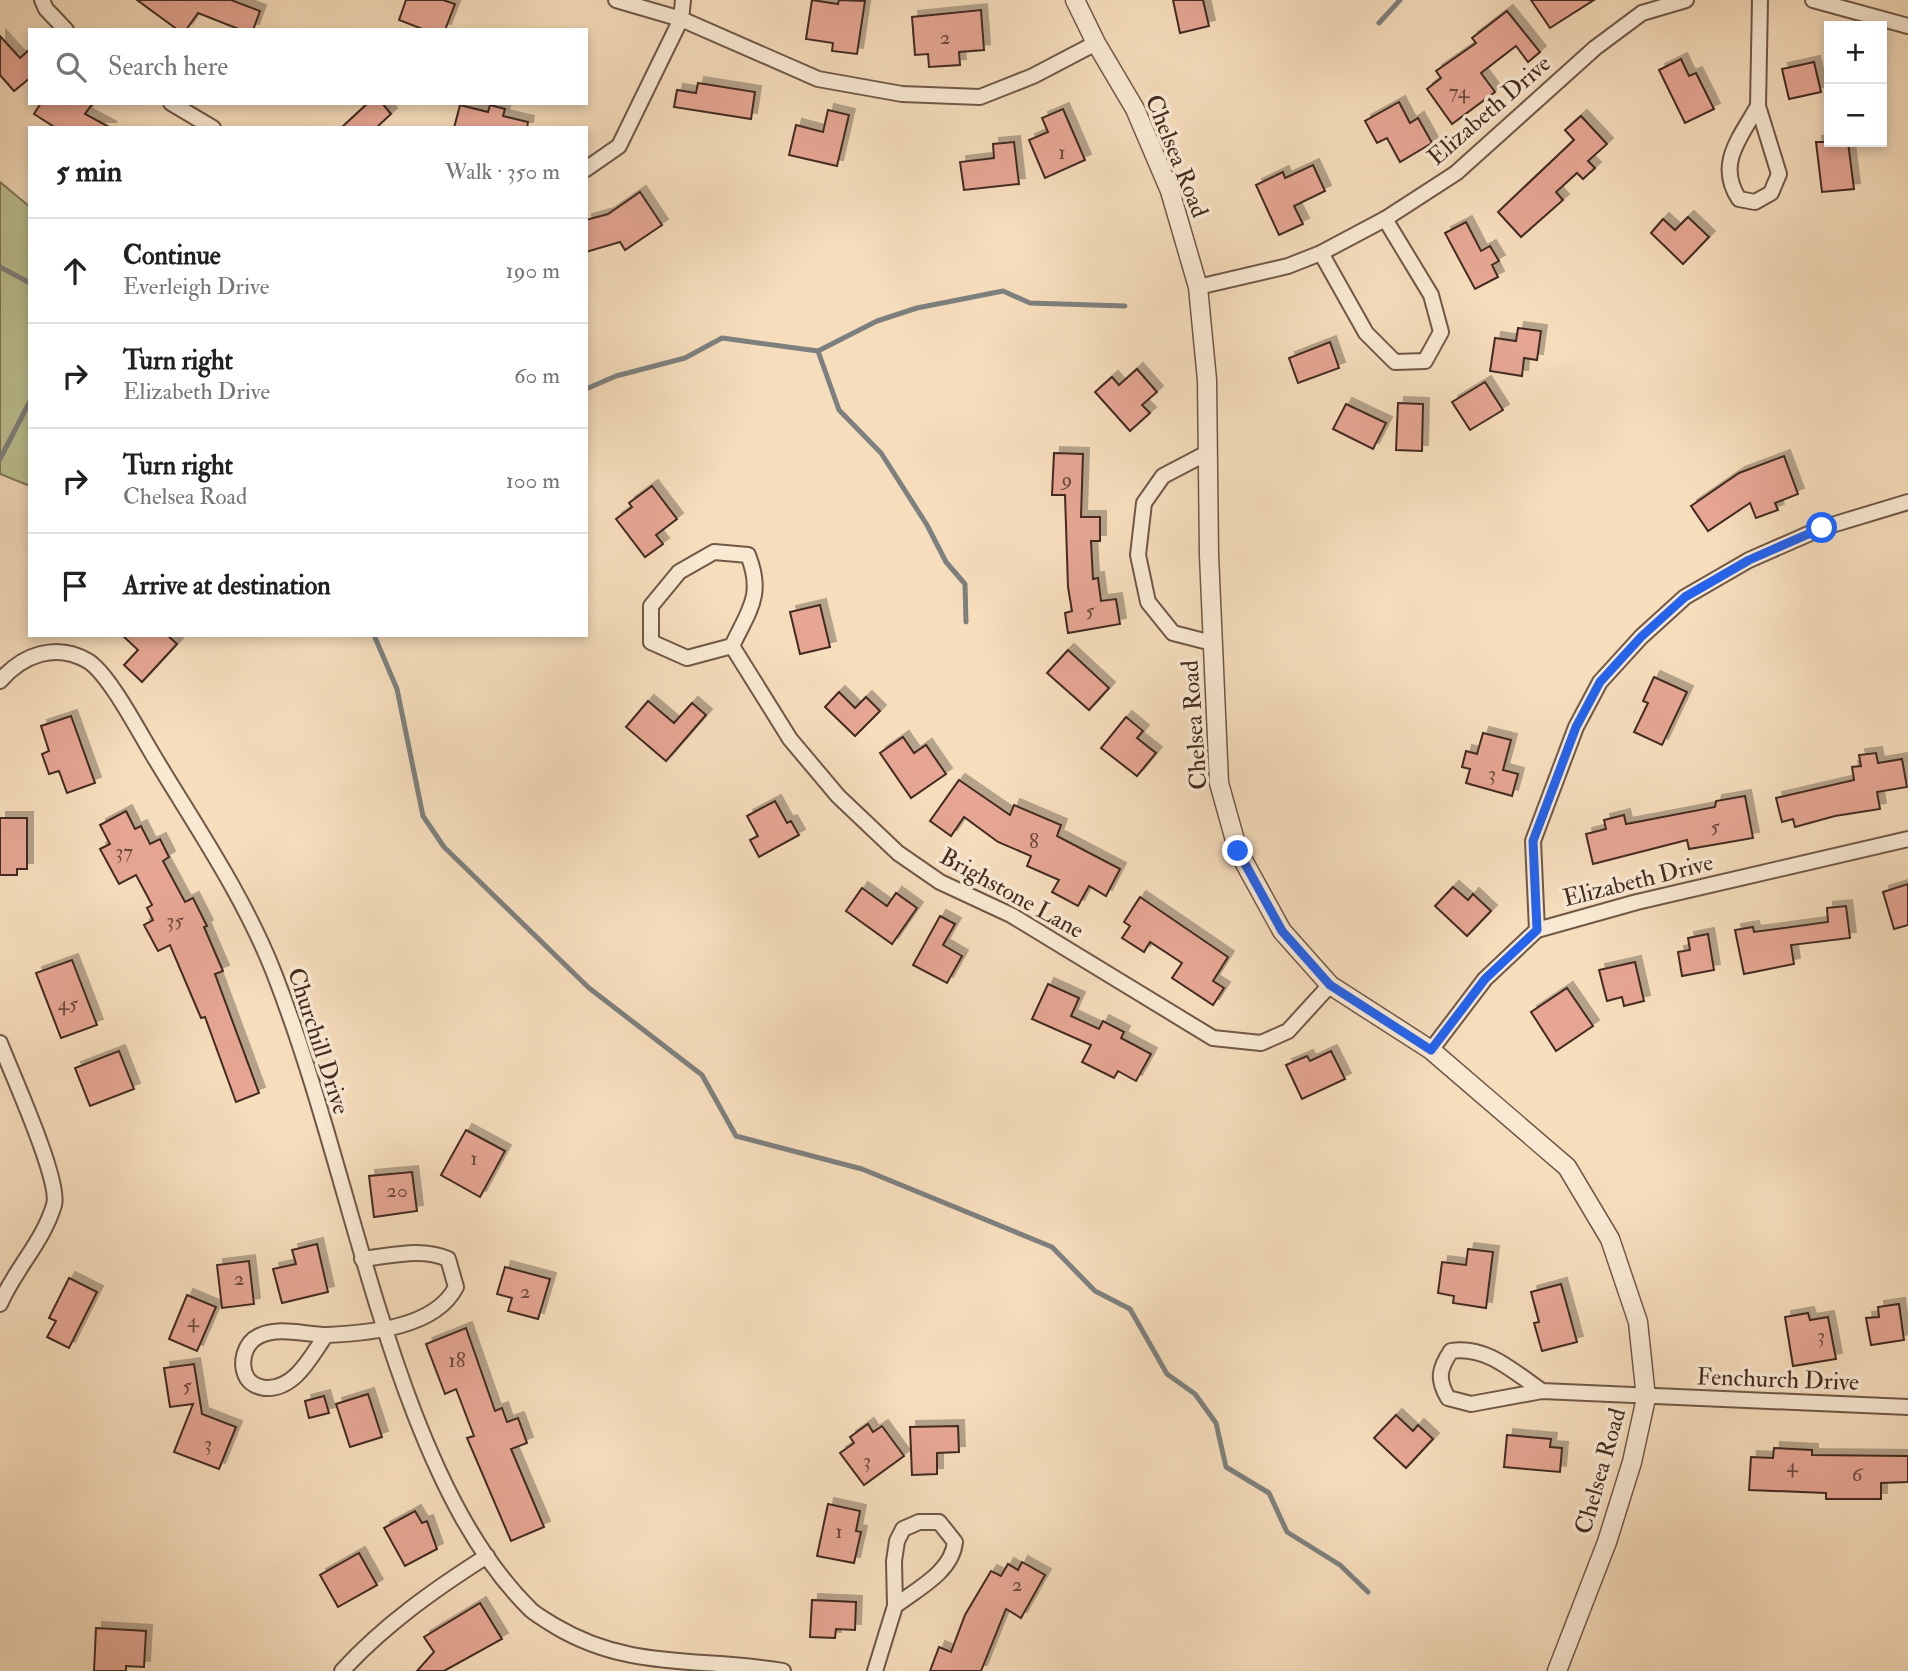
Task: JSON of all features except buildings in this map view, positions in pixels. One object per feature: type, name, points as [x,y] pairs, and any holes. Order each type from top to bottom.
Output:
[{"type":"street","points":[[42,0],[46,9],[64,28]]},
{"type":"street","points":[[617,0],[681,19],[818,79],[902,94],[980,97],[1033,76],[1096,43]]},
{"type":"street","points":[[588,168],[619,146],[681,19],[683,0]]},
{"type":"street","name":"Chelsea Road","points":[[1075,0],[1096,43],[1135,110],[1170,191],[1198,287],[1207,380],[1212,643],[1219,783],[1238,851],[1282,931],[1330,985],[1431,1050],[1567,1167],[1610,1239],[1638,1322],[1646,1398],[1632,1462],[1606,1542],[1557,1671]]},
{"type":"street","name":"Elizabeth Drive","points":[[1198,287],[1257,275],[1321,253],[1385,219],[1456,173],[1595,48],[1642,13],[1686,0]]},
{"type":"street","points":[[1758,106],[1731,154],[1729,183],[1739,199],[1755,202],[1771,193],[1779,174],[1758,106],[1760,0]]},
{"type":"street","points":[[1812,0],[1908,26]]},
{"type":"street","points":[[174,105],[210,126]]},
{"type":"street","points":[[1321,253],[1366,333],[1395,362],[1424,361],[1441,332],[1431,295],[1385,219]]},
{"type":"street","points":[[1207,453],[1163,476],[1144,503],[1138,555],[1148,602],[1173,633],[1212,643]]},
{"type":"street","points":[[1537,930],[1533,841],[1576,727],[1600,682],[1641,637],[1685,597],[1749,560],[1822,528],[1908,502]]},
{"type":"street","points":[[714,552],[748,555],[758,580],[751,607],[732,646],[687,658],[651,642],[652,606],[679,572],[714,552]]},
{"type":"street","name":"Brighstone Lane","points":[[732,646],[790,739],[838,796],[898,853],[940,882],[1011,915],[1213,1038],[1261,1043],[1288,1031],[1330,985]]},
{"type":"street","name":"Churchill Drive","points":[[0,681],[18,662],[41,653],[69,653],[91,663],[119,699],[233,890],[274,972],[362,1259],[415,1414],[447,1490],[487,1556],[533,1612],[583,1643],[637,1659],[783,1671]]},
{"type":"street","name":"Elizabeth Drive","points":[[1431,1050],[1485,979],[1537,930],[1626,905],[1908,839]]},
{"type":"street","points":[[0,1043],[44,1154],[55,1202],[37,1243],[0,1304]]},
{"type":"street","points":[[326,1335],[290,1381],[274,1388],[266,1388],[258,1387],[247,1378],[243,1364],[245,1349],[258,1336],[285,1331],[326,1335],[386,1329],[432,1313],[448,1302],[456,1287],[448,1259],[424,1252],[362,1259]]},
{"type":"street","name":"Fenchurch Drive","points":[[1542,1391],[1497,1360],[1471,1348],[1451,1352],[1441,1366],[1440,1384],[1448,1398],[1471,1404],[1542,1391],[1646,1398],[1908,1407]]},
{"type":"street","points":[[875,1671],[895,1606],[894,1561],[900,1535],[903,1529],[919,1522],[939,1522],[955,1542],[953,1556],[932,1578],[895,1606]]},
{"type":"street","points":[[342,1671],[359,1653],[434,1590],[487,1556]]},
{"type":"green space","points":[[0,182],[28,205],[28,485],[0,474]]},
{"type":"waterway","points":[[1379,23],[1400,0]]},
{"type":"waterway","points":[[0,267],[28,282]]},
{"type":"waterway","points":[[588,388],[616,376],[685,358],[722,338],[818,351],[877,321],[917,308],[1003,291],[1030,303],[1125,306]]},
{"type":"waterway","points":[[818,351],[839,410],[881,453],[927,525],[946,562],[965,584],[966,622]]},
{"type":"waterway","points":[[0,459],[28,405]]},
{"type":"waterway","points":[[375,637],[397,689],[423,816],[444,847],[589,988],[702,1075],[736,1136],[862,1169],[1052,1247],[1095,1291],[1130,1309],[1167,1374],[1195,1394],[1216,1423],[1226,1467],[1269,1493],[1287,1532],[1340,1565],[1368,1592]]},
{"type":"route","points":[[1238,851],[1282,931],[1330,985],[1431,1050],[1485,979],[1537,930],[1533,841],[1576,727],[1600,682],[1641,637],[1685,597],[1749,560],[1822,528]]}]
